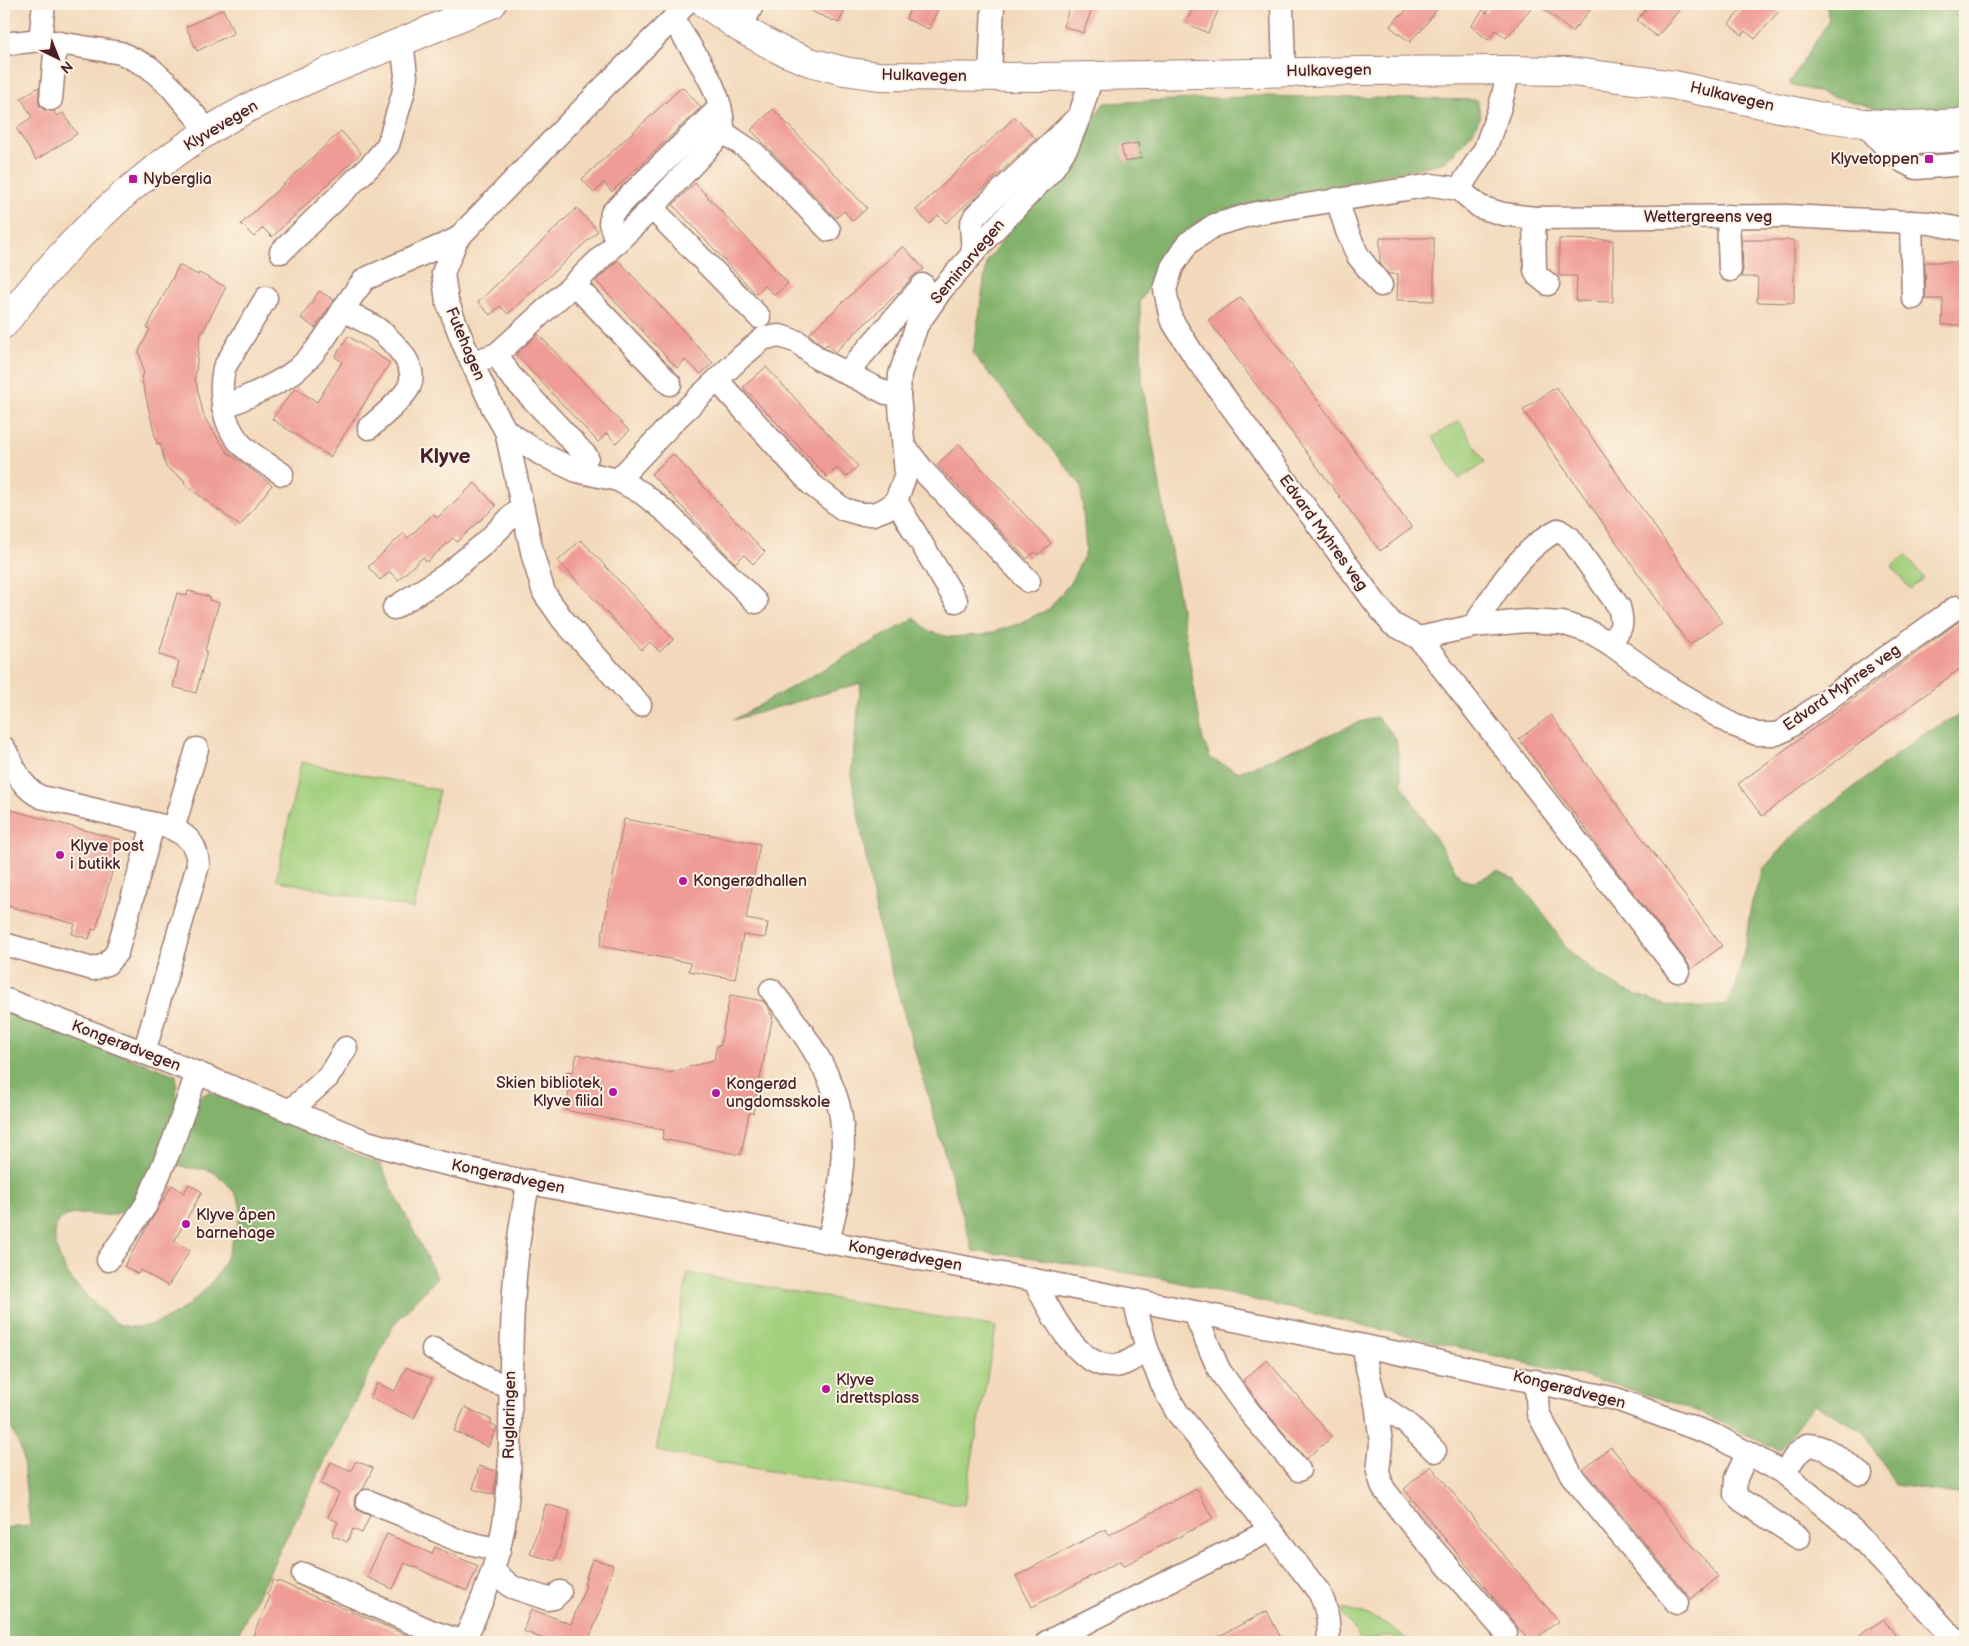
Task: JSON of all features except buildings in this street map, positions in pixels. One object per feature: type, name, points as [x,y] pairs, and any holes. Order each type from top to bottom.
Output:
[{"type":"main road","name":"Klyvevegen","points":[[4,324],[54,264],[92,224],[135,185],[173,155],[208,131],[290,87],[492,4]]},
{"type":"main road","name":"Hulkavegen","points":[[706,4],[740,28],[780,50],[810,62],[844,71],[879,76],[990,77],[1284,72],[1566,71],[1634,78],[1707,91],[1826,118],[1864,123],[1907,125],[1965,123]]},
{"type":"street","points":[[44,4],[51,99]]},
{"type":"street","points":[[740,28],[753,4]]},
{"type":"street","points":[[990,77],[993,4]]},
{"type":"street","points":[[1282,4],[1284,72]]},
{"type":"street","points":[[473,362],[496,354],[574,284],[652,208],[723,132],[723,119],[714,87],[679,12]]},
{"type":"street","name":"Futehagen","points":[[640,705],[563,620],[544,593],[533,556],[506,431],[493,408],[447,301],[443,273],[457,239],[679,12]]},
{"type":"street","points":[[4,44],[48,41],[121,53],[149,67],[171,87],[208,131]]},
{"type":"street","points":[[281,252],[373,163],[388,145],[403,94],[406,76],[402,41]]},
{"type":"street","points":[[1458,189],[1486,149],[1500,107],[1509,70]]},
{"type":"street","name":"Seminarvegen","points":[[896,500],[906,474],[899,395],[900,374],[917,325],[942,289],[1052,170],[1068,145],[1092,76]]},
{"type":"street","points":[[617,242],[610,224],[612,213],[720,107]]},
{"type":"street","points":[[1864,123],[1884,145],[1904,162],[1916,168],[1965,164]]},
{"type":"street","points":[[723,132],[754,153],[829,230]]},
{"type":"street","points":[[1884,145],[1965,140]]},
{"type":"street","name":"Edvard Myhres veg","points":[[1458,189],[1432,186],[1338,199],[1256,212],[1215,224],[1188,243],[1172,267],[1165,290],[1171,319],[1195,357],[1392,624],[1419,638],[1474,626],[1526,621],[1562,623],[1590,632],[1609,643],[1671,688],[1733,725],[1758,734],[1769,735],[1783,730],[1957,607]]},
{"type":"street","name":"Wettergreens veg","points":[[1458,189],[1480,207],[1503,214],[1534,218],[1787,216],[1930,223],[1965,230]]},
{"type":"street","points":[[1338,199],[1347,231],[1358,256],[1381,285]]},
{"type":"street","points":[[652,208],[759,317]]},
{"type":"street","points":[[1728,216],[1730,270]]},
{"type":"street","points":[[1534,218],[1535,270],[1538,276],[1548,284]]},
{"type":"street","points":[[1911,222],[1913,298]]},
{"type":"street","points":[[223,408],[282,380],[296,370],[314,352],[365,279],[457,239]]},
{"type":"street","points":[[574,284],[670,384]]},
{"type":"street","points":[[848,374],[923,285]]},
{"type":"street","points":[[266,298],[224,368],[222,379],[223,408],[238,441],[282,474]]},
{"type":"street","points":[[343,310],[383,333],[407,360],[412,372],[412,380],[404,393],[369,428]]},
{"type":"street","points":[[618,480],[677,418],[718,381],[741,357],[764,338],[780,336],[798,342],[817,358],[886,393],[899,395]]},
{"type":"street","points":[[496,354],[509,374],[587,457]]},
{"type":"street","points":[[718,381],[811,484],[843,509],[860,514],[873,514],[886,509],[896,500],[956,601]]},
{"type":"street","points":[[506,431],[548,458],[577,470],[618,480],[642,493],[667,513],[756,602]]},
{"type":"street","points":[[904,446],[926,474],[1029,581]]},
{"type":"street","points":[[394,608],[454,569],[484,544],[522,506]]},
{"type":"street","points":[[1474,626],[1499,586],[1534,547],[1558,530],[1570,538],[1619,607],[1622,620],[1620,631],[1609,643]]},
{"type":"street","points":[[1419,638],[1678,971]]},
{"type":"street","points":[[4,748],[23,784],[30,792],[41,797],[181,833],[192,843],[197,852],[198,865],[144,1053]]},
{"type":"street","points":[[4,944],[93,969],[106,964],[118,952],[163,827],[197,749]]},
{"type":"street","points":[[770,990],[790,1014],[829,1077],[840,1115],[842,1169],[828,1242]]},
{"type":"street","name":"Kongerødvegen","points":[[4,999],[197,1073],[367,1142],[411,1155],[828,1242],[1034,1280],[1536,1381],[1616,1399],[1716,1436],[1784,1473],[1854,1531],[1957,1642]]},
{"type":"street","points":[[290,1112],[328,1076],[346,1048]]},
{"type":"street","points":[[108,1260],[146,1205],[173,1142],[197,1073]]},
{"type":"street","name":"Ruglaringen","points":[[464,1642],[496,1561],[508,1499],[516,1272],[524,1203],[529,1181]]},
{"type":"street","points":[[1034,1280],[1046,1304],[1065,1334],[1083,1355],[1094,1362],[1120,1365],[1130,1361],[1147,1349]]},
{"type":"street","points":[[1134,1300],[1147,1349],[1166,1393],[1177,1412],[1319,1592],[1326,1605],[1329,1622],[1328,1642]]},
{"type":"street","points":[[1194,1312],[1219,1370],[1250,1413],[1299,1470]]},
{"type":"street","points":[[1364,1346],[1366,1368],[1376,1403],[1381,1443],[1378,1472],[1383,1488],[1411,1524],[1506,1633]]},
{"type":"street","points":[[433,1349],[489,1380],[511,1387]]},
{"type":"street","points":[[1536,1381],[1538,1413],[1572,1476],[1677,1603]]},
{"type":"street","points":[[1376,1403],[1404,1422],[1435,1451]]},
{"type":"street","points":[[1784,1473],[1796,1455],[1807,1445],[1818,1445],[1861,1474]]},
{"type":"street","points":[[1747,1454],[1736,1478],[1735,1494],[1741,1500],[1799,1538]]},
{"type":"street","points":[[367,1501],[457,1540],[496,1561],[512,1587],[548,1599],[554,1598],[560,1592]]},
{"type":"street","points":[[1047,1642],[1271,1530]]},
{"type":"street","points":[[303,1574],[433,1632],[464,1642]]},
{"type":"green space","points":[[1826,4],[1965,4],[1965,109],[1879,109],[1789,84],[1829,20]]},
{"type":"green space","points":[[1261,96],[1477,100],[1481,116],[1472,133],[1445,162],[1233,208],[1199,222],[1159,266],[1140,302],[1142,380],[1203,740],[1211,759],[1239,772],[1360,722],[1377,717],[1396,738],[1402,785],[1461,879],[1472,882],[1497,872],[1515,880],[1539,907],[1567,949],[1598,974],[1624,990],[1665,1005],[1697,1008],[1727,1005],[1736,986],[1745,947],[1751,905],[1763,869],[1797,831],[1922,735],[1965,711],[1965,1495],[1895,1485],[1863,1431],[1814,1404],[1780,1450],[1692,1409],[1607,1382],[1164,1279],[1028,1257],[973,1251],[878,924],[851,774],[861,683],[733,720],[915,618],[929,631],[949,637],[984,635],[1015,625],[1049,609],[1070,583],[1086,552],[1081,485],[973,354],[987,261],[1104,103]]},
{"type":"green space","points":[[1459,421],[1485,462],[1459,479],[1433,437]]},
{"type":"green space","points":[[1906,555],[1924,578],[1910,589],[1892,566]]},
{"type":"green space","points":[[301,762],[439,790],[414,909],[276,880]]},
{"type":"green space","points":[[4,1011],[176,1075],[177,1109],[137,1208],[111,1215],[71,1215],[60,1220],[55,1231],[56,1246],[67,1273],[93,1302],[116,1322],[121,1325],[135,1327],[150,1325],[179,1311],[205,1290],[215,1278],[229,1251],[240,1214],[240,1204],[237,1197],[231,1188],[215,1173],[203,1169],[188,1168],[174,1163],[198,1098],[209,1092],[380,1164],[437,1278],[394,1324],[234,1642],[4,1642],[4,1528],[30,1526],[22,1452],[4,1412]]},
{"type":"green space","name":"Klyve idrettsplass","points":[[688,1273],[996,1327],[964,1505],[656,1451]]},
{"type":"green space","points":[[1343,1608],[1387,1624],[1409,1642],[1384,1636],[1371,1642],[1368,1638],[1362,1642],[1343,1615]]},
{"type":"place","name":"Klyvetoppen","points":[[1929,159]]},
{"type":"place","name":"Nyberglia","points":[[133,179]]},
{"type":"place","name":"Klyve post i butikk","points":[[60,855]]},
{"type":"place","name":"Kongerødhallen","points":[[683,881]]},
{"type":"place","name":"Skien bibliotek, Klyve filial","points":[[613,1092]]},
{"type":"place","name":"Kongerød ungdomsskole","points":[[716,1093]]},
{"type":"place","name":"Klyve åpen barnehage","points":[[186,1224]]},
{"type":"place","name":"Klyve idrettsplass","points":[[826,1389]]},
{"type":"district","name":"Klyve","points":[[445,456]]}]
